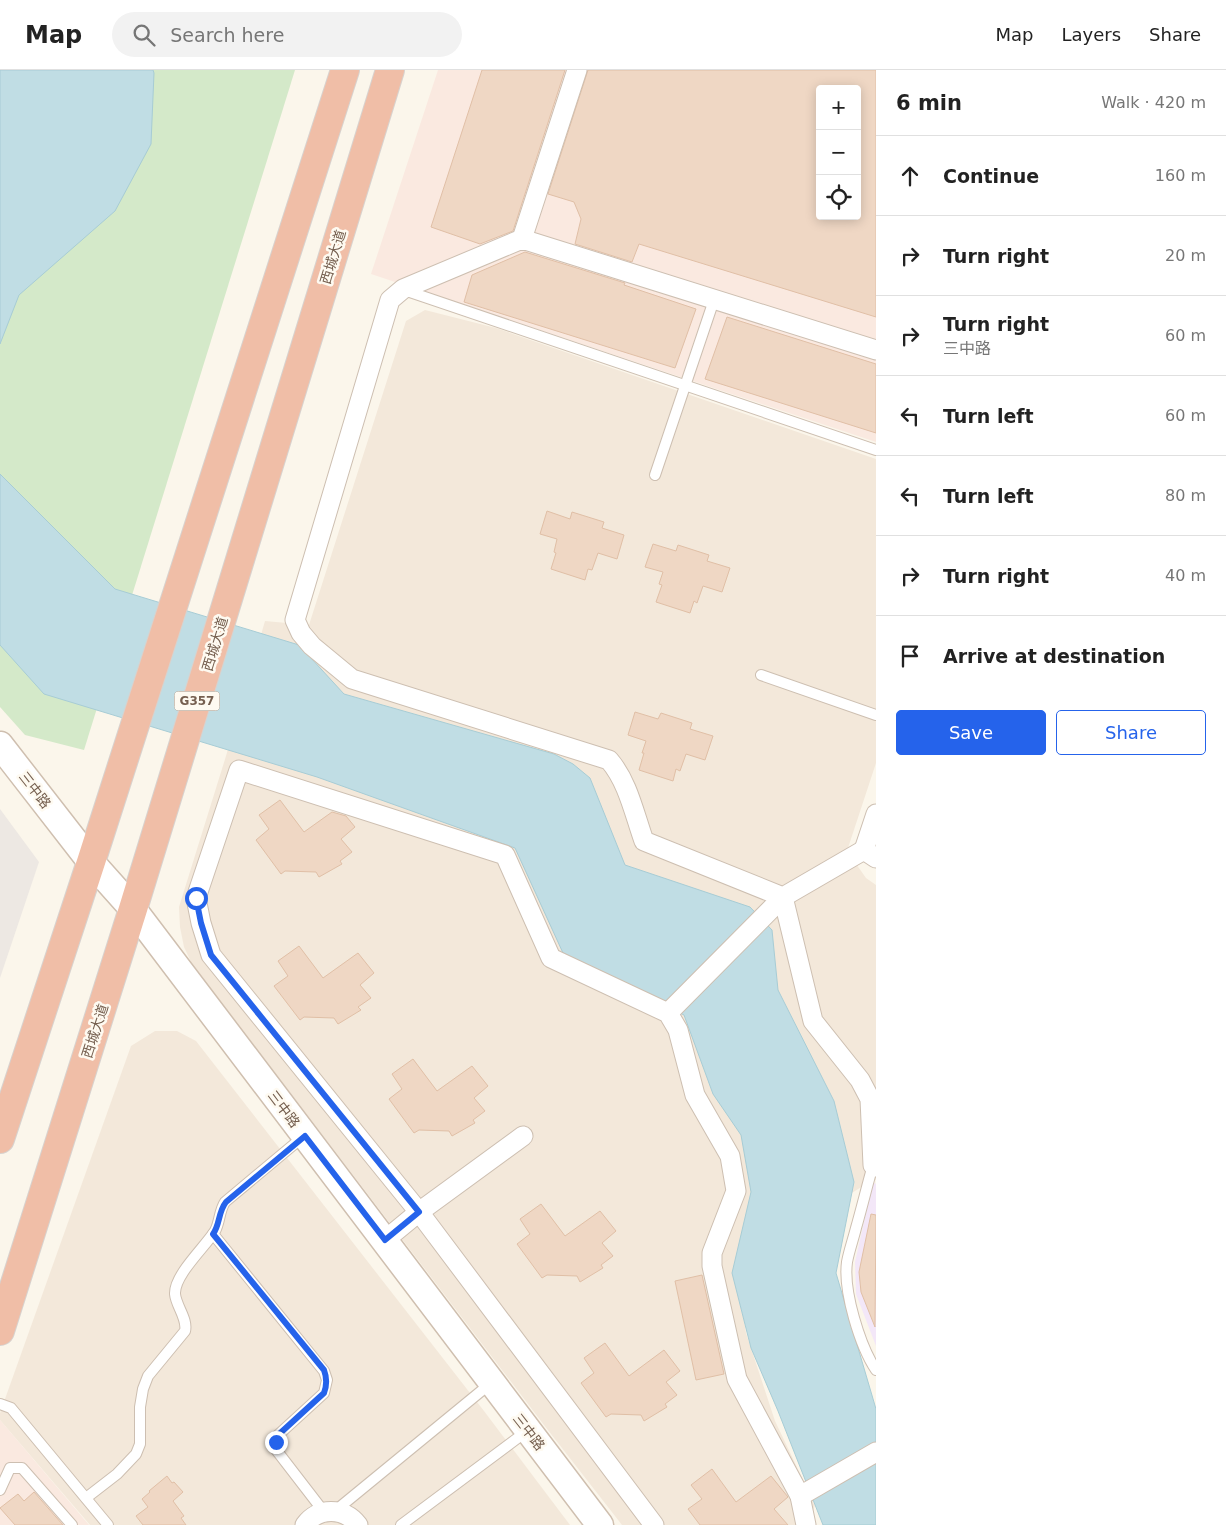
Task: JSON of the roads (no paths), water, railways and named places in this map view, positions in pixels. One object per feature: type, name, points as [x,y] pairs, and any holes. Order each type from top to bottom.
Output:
[{"type":"highway","points":[[0,1139],[91,862],[345,70]]},
{"type":"highway","name":"西城大道","points":[[0,1331],[133,909],[390,70]]},
{"type":"main road","name":"三中路","points":[[0,745],[91,862],[133,909],[600,1525]]},
{"type":"street","points":[[522,239],[578,70]]},
{"type":"street","points":[[783,897],[644,841],[623,781],[618,770],[609,760],[352,679],[312,646],[301,633],[295,620],[397,295],[522,239],[876,350]]},
{"type":"street","points":[[654,1525],[419,1212],[211,955],[201,923],[196,898],[239,770],[505,855],[552,958],[668,1013],[678,1030],[695,1096],[730,1156],[736,1191],[712,1253],[712,1266],[737,1379],[800,1496],[806,1525]]},
{"type":"street","points":[[668,1013],[783,897],[870,854],[876,814]]},
{"type":"street","points":[[783,897],[813,1021],[860,1080],[870,1099],[875,1166]]},
{"type":"street","points":[[385,1240],[419,1212],[523,1136]]},
{"type":"street","points":[[800,1496],[876,1452]]},
{"type":"street","points":[[305,1525],[314,1516],[329,1511],[345,1514],[358,1525]]},
{"type":"lane","points":[[397,295],[684,385],[876,450]]},
{"type":"lane","points":[[655,475],[714,300]]},
{"type":"lane","points":[[761,675],[876,714]]},
{"type":"lane","points":[[86,1498],[117,1474],[136,1454],[140,1444],[140,1407],[143,1389],[148,1376],[185,1331],[186,1326],[175,1293],[176,1286],[192,1258],[216,1230],[221,1208],[305,1136]]},
{"type":"lane","points":[[875,1166],[847,1264],[847,1276],[853,1312],[861,1340],[876,1370]]},
{"type":"lane","points":[[213,1234],[324,1370],[327,1380],[324,1393],[277,1436],[276,1451],[329,1511],[491,1383]]},
{"type":"lane","points":[[0,1404],[11,1408],[108,1525]]},
{"type":"lane","points":[[401,1525],[528,1430]]},
{"type":"lane","points":[[0,1490],[10,1468],[22,1468],[72,1525]]},
{"type":"water","points":[[0,70],[153,70],[154,73],[151,144],[115,211],[19,295],[0,344]]},
{"type":"water","points":[[0,474],[115,589],[299,645],[344,694],[554,754],[573,764],[590,778],[625,865],[750,907],[772,930],[778,990],[834,1101],[854,1182],[836,1273],[876,1409],[876,1525],[823,1525],[751,1348],[732,1273],[751,1192],[741,1135],[713,1094],[684,1015],[563,953],[515,848],[317,777],[44,694],[0,645]]}]
